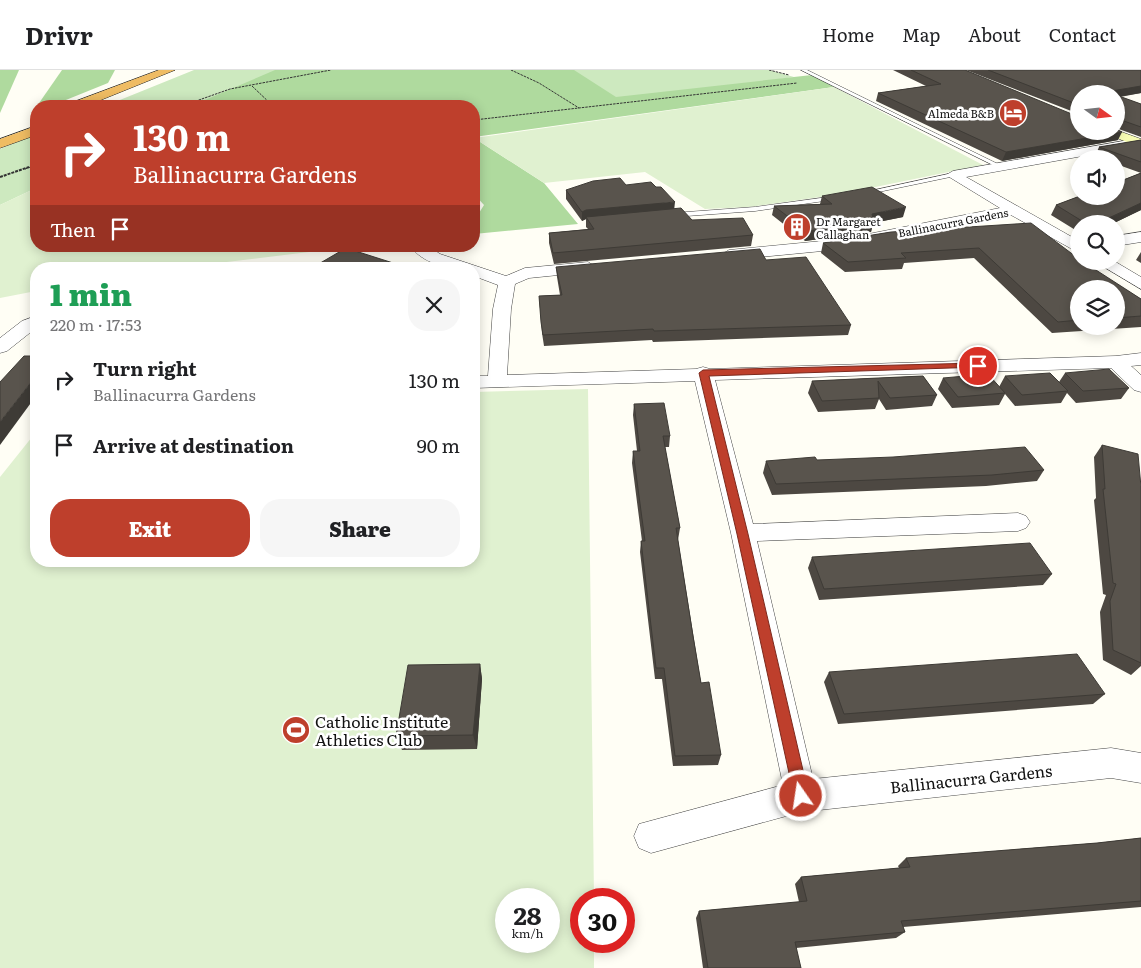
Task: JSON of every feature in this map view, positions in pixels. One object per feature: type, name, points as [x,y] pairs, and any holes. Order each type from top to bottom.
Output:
[{"type":"highway","points":[[92,100],[174,72]]},
{"type":"highway","points":[[109,100],[174,72]]},
{"type":"highway","points":[[0,135],[30,123]]},
{"type":"highway","points":[[0,144],[30,132]]},
{"type":"main road","points":[[1125,138],[1139,143]]},
{"type":"street","points":[[953,175],[1139,143]]},
{"type":"street","name":"Ballinacurra Gardens","points":[[953,175],[1070,243]]},
{"type":"street","name":"Ballinacurra Gardens","points":[[714,256],[843,244],[1013,210]]},
{"type":"street","points":[[1125,240],[1141,237]]},
{"type":"street","points":[[426,252],[448,262]]},
{"type":"street","points":[[480,272],[507,282],[524,273],[604,266]]},
{"type":"street","points":[[1117,270],[1141,284]]},
{"type":"street","points":[[497,381],[502,309],[507,282]]},
{"type":"street","points":[[0,347],[30,324]]},
{"type":"street","points":[[480,382],[703,373],[1116,362],[1141,358]]},
{"type":"street","points":[[1116,362],[1141,386]]},
{"type":"street","points":[[703,373],[743,534],[801,796]]},
{"type":"street","points":[[743,534],[1018,522]]},
{"type":"street","name":"Ballinacurra Gardens","points":[[651,836],[801,796],[1111,763],[1141,768]]},
{"type":"lane","points":[[803,70],[999,166]]},
{"type":"lane","points":[[853,195],[953,175]]},
{"type":"lane","points":[[665,216],[755,209],[844,197]]},
{"type":"path","points":[[199,100],[230,89],[331,70]]},
{"type":"path","points":[[511,70],[539,83],[579,108]]},
{"type":"path","points":[[480,119],[825,80]]},
{"type":"path","points":[[251,86],[266,100]]},
{"type":"path","points":[[0,177],[30,167]]},
{"type":"green space","points":[[0,70],[19,70],[0,113]]},
{"type":"green space","points":[[62,70],[115,70],[108,83],[66,100],[41,100]]},
{"type":"green space","points":[[194,70],[769,70],[794,77],[480,121],[480,100],[120,100]]},
{"type":"green space","points":[[275,70],[574,70],[616,97],[812,75],[834,87],[480,136],[480,100],[205,100]]},
{"type":"green space","points":[[834,87],[983,165],[841,194],[749,207],[705,209],[645,172],[544,183],[480,142],[480,137]]},
{"type":"green space","points":[[30,136],[30,191],[0,205],[0,149]]},
{"type":"green space","points":[[480,142],[544,183],[578,224],[480,233],[480,211],[484,205],[480,201]]},
{"type":"green space","points":[[30,191],[30,252],[309,252],[226,262],[30,262],[30,292],[0,298],[0,205]]},
{"type":"green space","name":"Catholic Institute Athletics Club","points":[[588,389],[594,888],[570,888],[570,953],[594,953],[594,968],[0,968],[0,477],[30,440],[30,567],[480,567],[480,392]]},
{"type":"building","points":[[911,70],[965,70],[1070,113],[1070,140],[1076,140],[1006,152],[878,93],[941,84]]},
{"type":"building","points":[[988,70],[1141,70],[1141,86],[1125,89],[1125,85],[1070,85],[1070,102]]},
{"type":"building","points":[[1125,98],[1141,104],[1141,127],[1125,121]]},
{"type":"building","points":[[1141,140],[1141,162],[1125,156],[1125,150],[1107,150],[1099,147]]},
{"type":"building","points":[[1141,173],[1141,203],[1115,215],[1072,215],[1056,205],[1070,200],[1070,205],[1125,205],[1125,179]]},
{"type":"building","points":[[620,178],[626,185],[651,182],[656,187],[661,187],[675,202],[586,210],[582,212],[566,190],[593,181]]},
{"type":"building","points":[[872,187],[906,207],[872,214],[874,222],[807,231],[774,206],[832,204],[822,196]]},
{"type":"building","points":[[681,208],[692,220],[743,218],[753,235],[553,253],[549,233],[594,229],[586,217]]},
{"type":"building","points":[[1031,223],[1070,252],[1070,270],[1096,270],[1112,280],[1070,280],[1070,321],[1058,322],[979,248],[901,253],[906,258],[848,262],[823,243],[891,232]]},
{"type":"building","points":[[760,249],[766,260],[806,257],[851,325],[654,331],[653,329],[543,335],[539,296],[562,295],[556,267]]},
{"type":"building","points":[[339,252],[359,252],[390,262],[322,262]]},
{"type":"building","points":[[1125,289],[1141,299],[1141,316],[1125,317]]},
{"type":"building","points":[[24,356],[30,356],[30,384],[0,422],[0,382]]},
{"type":"building","points":[[1109,369],[1129,388],[1083,391],[1065,373]]},
{"type":"building","points":[[1050,373],[1068,391],[1022,395],[1005,376]]},
{"type":"building","points":[[988,374],[1005,393],[958,397],[943,378]]},
{"type":"building","points":[[923,376],[937,395],[890,398],[878,381],[879,398],[822,401],[812,381]]},
{"type":"building","points":[[664,403],[670,436],[663,436],[680,528],[676,528],[693,636],[701,683],[709,682],[721,755],[675,756],[664,668],[656,668],[641,541],[645,541],[633,451],[640,451],[634,404]]},
{"type":"building","points":[[1102,445],[1138,454],[1141,487],[1141,663],[1113,650],[1110,601],[1116,584],[1113,583],[1103,489],[1105,489]]},
{"type":"building","points":[[1025,447],[1044,470],[992,475],[776,484],[766,461],[815,457],[817,460],[893,457]]},
{"type":"building","points":[[1030,543],[1052,574],[824,589],[812,557]]},
{"type":"building","points":[[1077,654],[1105,694],[844,714],[829,672]]},
{"type":"building","points":[[480,664],[473,735],[396,736],[408,665]]},
{"type":"building","points":[[1141,838],[1141,901],[901,921],[905,932],[795,942],[801,968],[708,968],[699,911],[807,901],[801,877],[910,867],[906,858]]},
{"type":"place","name":"Almeda B&B","points":[[1013,113]]},
{"type":"place","name":"Dr Margaret Callaghan","points":[[797,227]]},
{"type":"place","name":"Catholic Institute Athletics Club","points":[[296,730]]},
{"type":"route","points":[[801,796],[743,534],[703,373],[978,366]]}]
